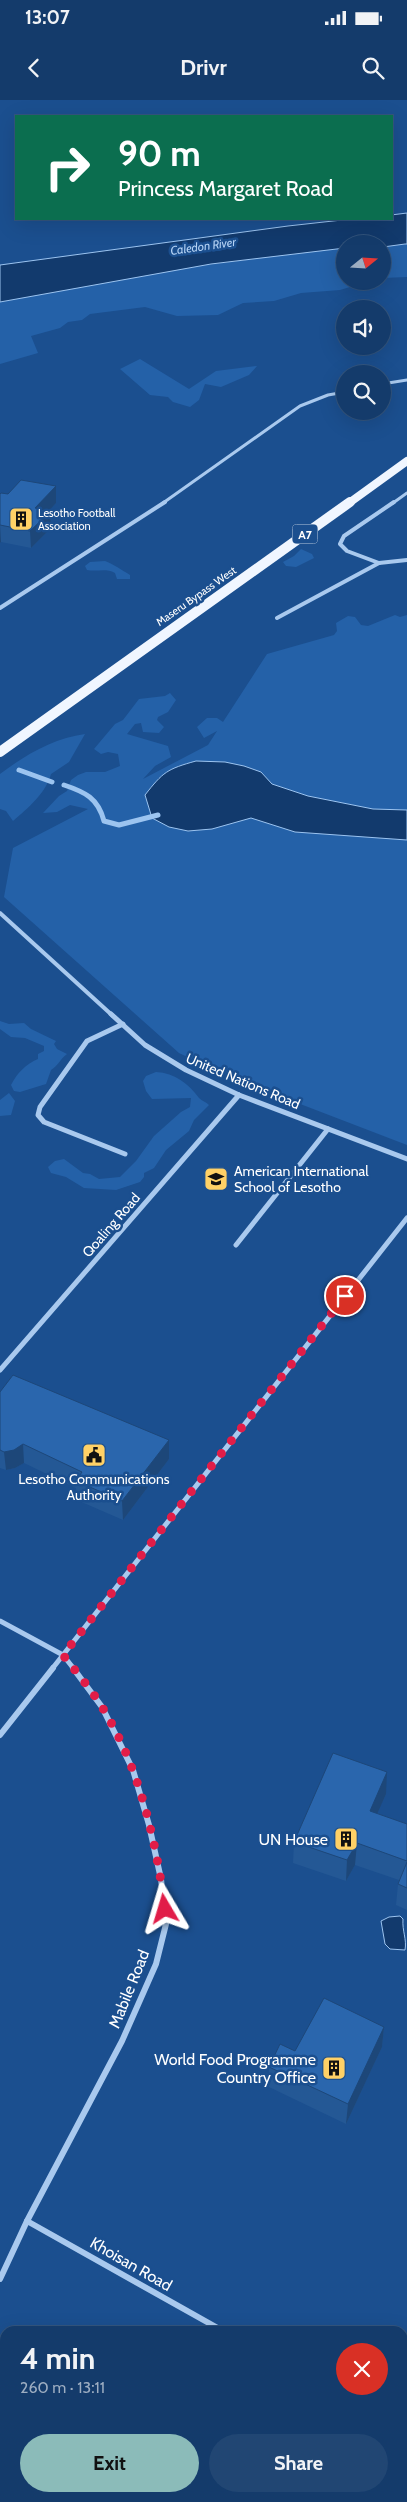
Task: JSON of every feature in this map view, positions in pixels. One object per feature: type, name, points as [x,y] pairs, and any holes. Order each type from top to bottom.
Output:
[{"type":"main road","name":"Maseru Bypass West","points":[[0,752],[407,461]]},
{"type":"street","points":[[391,383],[407,380]]},
{"type":"street","points":[[0,608],[105,542],[232,456],[300,406],[336,394]]},
{"type":"street","points":[[379,563],[347,551],[340,544],[344,536],[407,493]]},
{"type":"street","points":[[277,618],[379,563],[407,560]]},
{"type":"street","name":"United Nations Road","points":[[0,913],[145,1045],[186,1070],[239,1095],[407,1159]]},
{"type":"street","points":[[123,1024],[86,1041],[40,1107],[38,1115],[44,1122],[125,1154]]},
{"type":"street","name":"Qoaling Road","points":[[0,1370],[239,1095]]},
{"type":"street","points":[[236,1245],[328,1129]]},
{"type":"street","points":[[0,1735],[407,1218]]},
{"type":"street","name":"Mabile Road","points":[[0,1621],[63,1655],[102,1707],[133,1770],[151,1834],[161,1879],[166,1924],[156,1964],[122,2041],[27,2220],[0,2279]]},
{"type":"street","name":"Khoisan Road","points":[[27,2220],[213,2326]]},
{"type":"shaded area","points":[[407,244],[407,277],[391,278],[391,246]]},
{"type":"shaded area","points":[[336,248],[336,290],[340,290],[301,293],[274,301],[243,303],[218,315],[177,316],[145,307],[90,314],[82,320],[68,322],[60,328],[31,336],[38,353],[0,364],[0,302],[170,270]]},
{"type":"shaded area","points":[[140,359],[189,389],[216,371],[257,366],[249,375],[221,387],[205,384],[199,400],[190,407],[173,402],[168,397],[150,395],[120,369]]},
{"type":"shaded area","points":[[301,549],[312,554],[314,558],[296,567],[286,566],[283,562],[294,556]]},
{"type":"shaded area","points":[[105,561],[130,575],[130,579],[117,579],[115,573],[105,570],[87,570],[85,566],[90,562]]},
{"type":"shaded area","points":[[395,615],[400,617],[407,615],[407,1145],[227,1076],[179,1053],[4,897],[13,848],[88,809],[70,805],[57,812],[43,813],[59,796],[67,791],[71,780],[86,772],[105,772],[120,766],[118,754],[108,752],[101,754],[94,749],[115,724],[123,720],[139,699],[165,696],[170,693],[176,700],[168,712],[158,717],[157,720],[164,727],[159,733],[143,732],[141,723],[135,724],[127,734],[168,746],[171,757],[155,766],[143,779],[208,745],[217,731],[204,738],[197,727],[207,718],[217,718],[223,722],[267,654],[334,635],[337,631],[336,623],[348,616],[355,617],[361,625],[368,626]]},
{"type":"shaded area","points":[[85,734],[69,762],[51,774],[41,794],[19,816],[13,821],[6,811],[0,809],[0,774],[40,748],[62,739]]},
{"type":"shaded area","points":[[0,1021],[9,1024],[24,1023],[31,1029],[56,1041],[54,1044],[57,1049],[67,1054],[51,1070],[46,1084],[20,1092],[14,1091],[11,1085],[16,1077],[22,1069],[38,1059],[38,1054],[44,1051],[44,1046],[25,1038],[11,1037],[0,1029]]},
{"type":"shaded area","points":[[156,1072],[181,1080],[200,1099],[209,1105],[194,1120],[189,1131],[166,1150],[154,1168],[144,1173],[144,1177],[140,1182],[116,1190],[84,1188],[66,1177],[51,1173],[48,1167],[55,1161],[64,1159],[83,1173],[90,1174],[99,1179],[120,1177],[136,1161],[154,1136],[181,1112],[190,1107],[191,1098],[152,1099],[146,1091],[143,1081],[146,1076]]},
{"type":"shaded area","points":[[9,1093],[15,1101],[11,1115],[0,1116],[0,1100]]},
{"type":"water","name":"Caledon River","points":[[407,213],[407,244],[391,246],[391,235],[336,235],[336,249],[211,264],[0,302],[0,265],[288,226],[342,220],[393,220],[393,215]]},
{"type":"water","points":[[196,761],[225,762],[244,766],[261,772],[272,784],[308,796],[373,809],[407,810],[407,840],[295,832],[251,818],[212,829],[188,831],[169,827],[152,818],[145,795],[166,772],[178,766]]},
{"type":"water","points":[[400,1916],[403,1919],[405,1950],[390,1949],[385,1944],[381,1921],[389,1917]]},
{"type":"building","points":[[21,480],[56,486],[35,508],[50,512],[30,531],[0,525],[0,494],[8,494]]},
{"type":"building","name":"Lesotho Communications Authority","points":[[13,1375],[169,1440],[122,1501],[76,1481],[82,1472],[23,1444],[14,1450],[4,1452],[0,1450],[0,1392]]},
{"type":"building","name":"UN House","points":[[333,1753],[387,1772],[370,1811],[407,1824],[407,1861],[357,1843],[347,1860],[294,1842]]},
{"type":"building","points":[[407,1862],[407,1888],[398,1884]]},
{"type":"building","name":"World Food Programme Country Office","points":[[324,1998],[384,2027],[348,2104],[269,2067],[280,2044],[295,2051]]},
{"type":"waterway","points":[[19,770],[52,782]]},
{"type":"waterway","points":[[64,785],[90,797],[98,807],[104,821],[119,825],[158,815]]},
{"type":"place","name":"Lesotho Football Association","points":[[21,519]]},
{"type":"place","name":"American International School of Lesotho","points":[[216,1179]]},
{"type":"place","name":"Lesotho Communications Authority","points":[[94,1455]]},
{"type":"place","name":"UN House","points":[[346,1839]]},
{"type":"place","name":"World Food Programme Country Office","points":[[334,2068]]},
{"type":"route","points":[[165,1909],[161,1879],[149,1825],[133,1770],[102,1707],[63,1655],[345,1296]]}]
